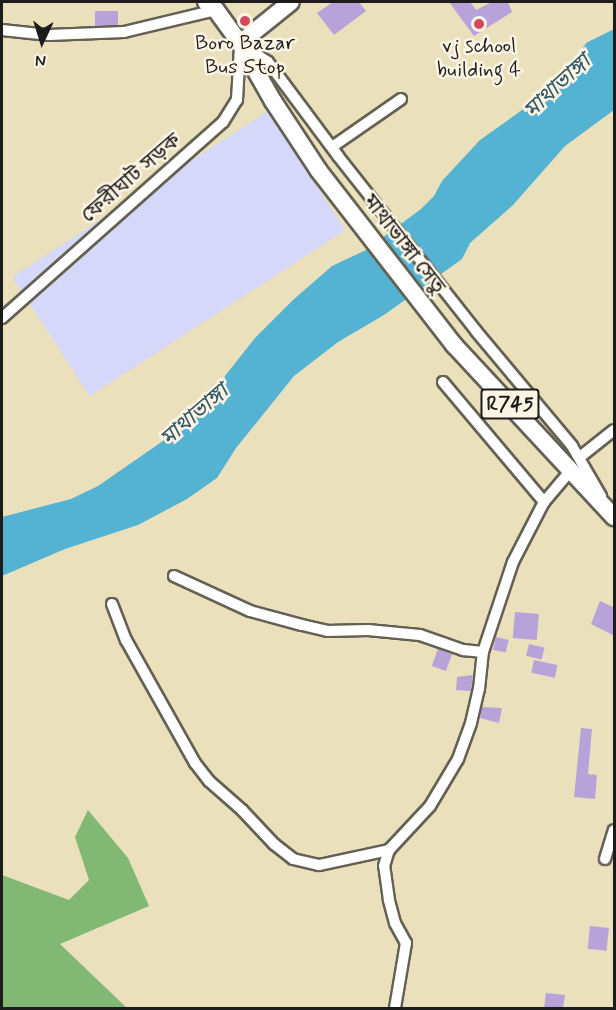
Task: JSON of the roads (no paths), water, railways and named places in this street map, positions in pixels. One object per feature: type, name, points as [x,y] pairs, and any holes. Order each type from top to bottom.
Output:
[{"type":"main road","points":[[240,43],[291,2]]},
{"type":"main road","name":"মাথাভাঙ্গা সেতু","points":[[211,6],[240,43],[273,101],[319,171],[454,345],[576,464]]},
{"type":"main road","name":"R745","points":[[576,464],[612,514]]},
{"type":"street","points":[[2,30],[49,35],[124,32],[211,6]]},
{"type":"street","points":[[240,43],[268,62],[576,464]]},
{"type":"street","name":"ফেরীঘাট সড়ক","points":[[3,314],[223,122],[237,100],[240,43]]},
{"type":"street","points":[[335,151],[402,99]]},
{"type":"street","points":[[443,382],[544,502]]},
{"type":"street","points":[[395,1008],[405,943],[388,900],[384,866],[388,850],[430,806],[458,759],[474,711],[483,652],[513,562],[544,502],[576,464],[614,432]]},
{"type":"street","points":[[174,576],[250,611],[302,625],[327,630],[368,630],[420,635],[463,650],[483,652]]},
{"type":"street","points":[[112,604],[126,640],[195,763],[209,781],[242,810],[274,844],[293,859],[319,865],[388,850]]},
{"type":"street","points":[[605,859],[615,830]]},
{"type":"water","name":"মাথাভাঙ্গা","points":[[614,29],[614,110],[565,146],[513,205],[470,243],[462,259],[384,315],[338,342],[294,376],[236,448],[217,478],[187,499],[138,525],[65,549],[2,576],[2,517],[71,499],[98,486],[186,425],[199,412],[207,391],[221,381],[255,338],[293,300],[332,266],[366,250],[421,209],[434,196],[442,181],[480,140],[556,86],[568,74],[586,43]]},
{"type":"place","name":"Boro Bazar Bus Stop","points":[[245,21]]},
{"type":"place","name":"vj school building 4","points":[[479,24]]}]
